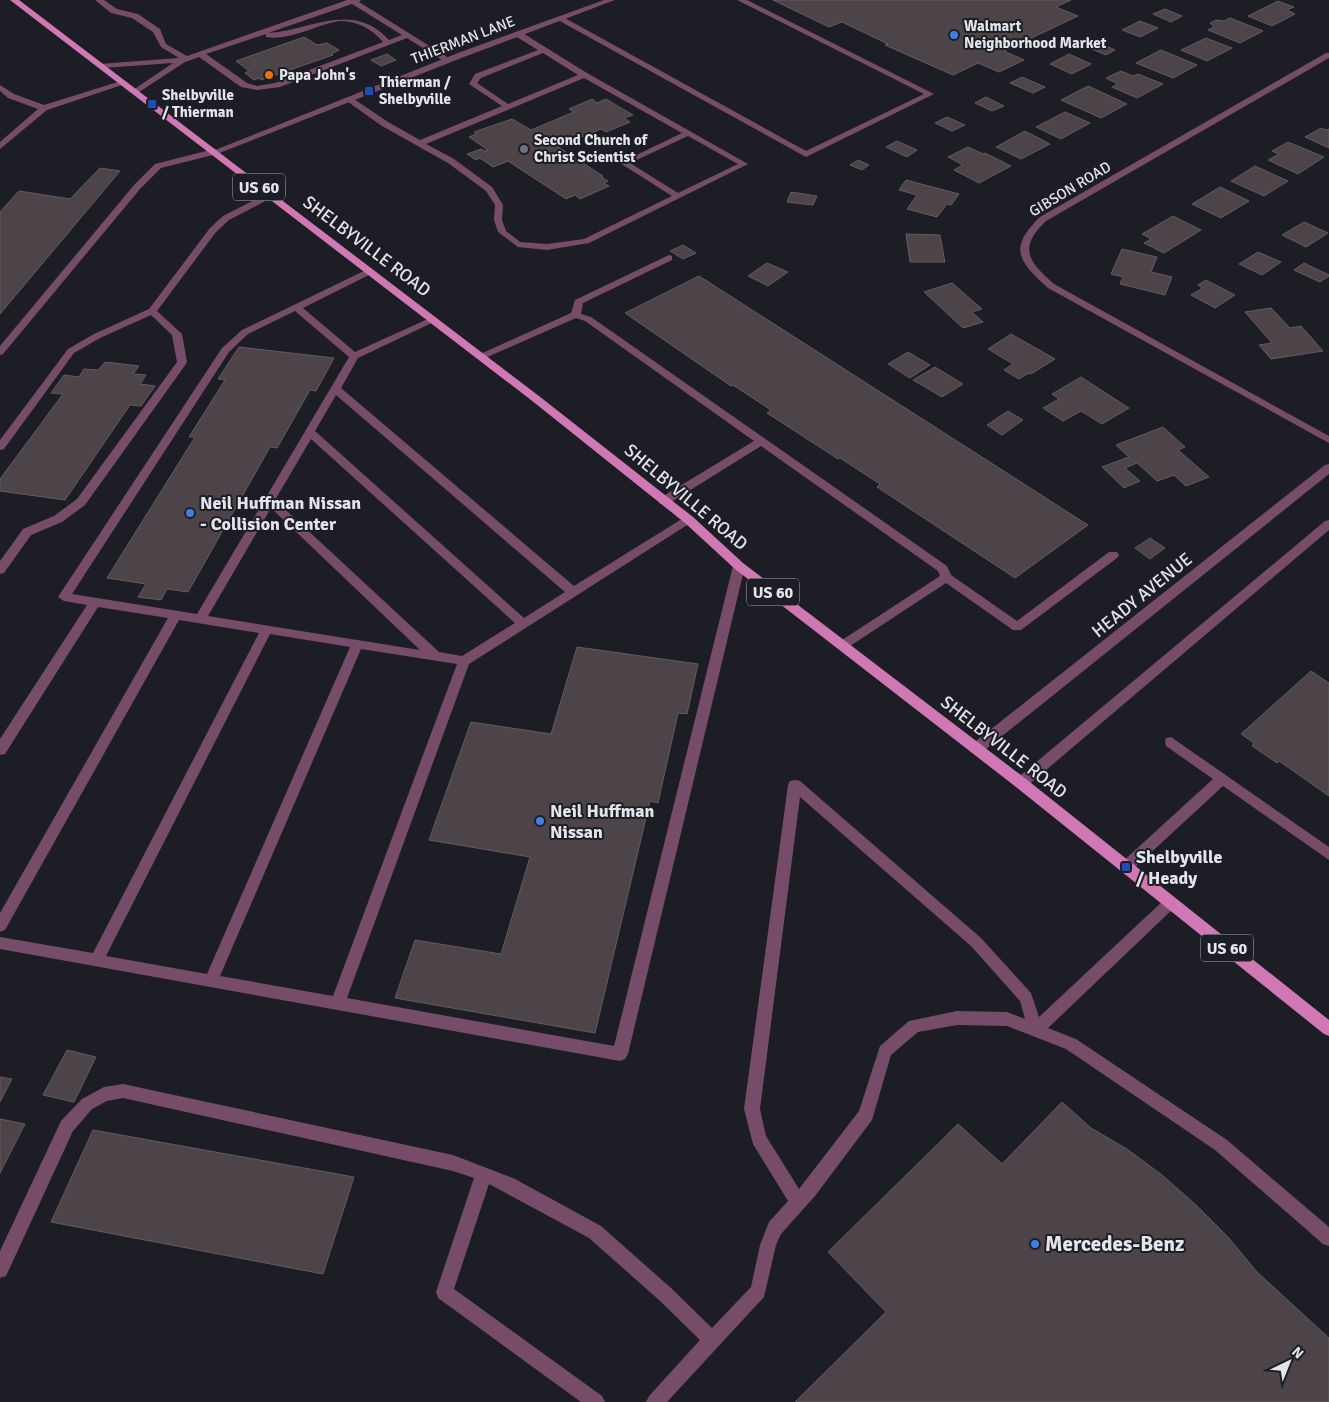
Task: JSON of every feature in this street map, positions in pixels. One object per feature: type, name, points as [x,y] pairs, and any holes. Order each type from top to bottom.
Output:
[{"type":"main road","name":"SHELBYVILLE ROAD","points":[[14,0],[480,356],[689,520],[739,566],[1021,783],[1329,1029]]},
{"type":"street","points":[[99,0],[114,10],[135,16],[157,31],[158,39],[165,48],[184,60]]},
{"type":"street","points":[[136,92],[184,60],[354,0],[448,60]]},
{"type":"street","name":"THIERMAN LANE","points":[[0,352],[137,187],[158,166],[214,152],[448,60],[611,0]]},
{"type":"street","points":[[560,19],[806,154],[930,94],[741,0]]},
{"type":"street","points":[[252,36],[288,34],[332,20],[350,18],[382,34],[388,43]]},
{"type":"street","points":[[348,99],[385,124],[451,161],[490,188],[499,205],[498,220],[502,232],[518,244],[547,248],[586,241],[744,164],[584,75],[518,34]]},
{"type":"street","points":[[200,54],[244,86],[257,88],[277,85],[408,35]]},
{"type":"street","points":[[508,107],[473,84],[478,76],[544,50]]},
{"type":"street","name":"GIBSON ROAD","points":[[1329,55],[1043,219],[1032,229],[1024,244],[1024,255],[1032,270],[1051,286],[1329,440]]},
{"type":"street","points":[[102,66],[184,60]]},
{"type":"street","points":[[421,143],[584,75]]},
{"type":"street","points":[[0,146],[44,108],[124,83]]},
{"type":"street","points":[[0,87],[11,96],[44,108]]},
{"type":"street","points":[[678,196],[624,163],[688,133]]},
{"type":"street","points":[[0,447],[71,351],[96,336],[152,311],[213,230],[226,218],[270,195]]},
{"type":"street","points":[[576,315],[578,302],[670,258]]},
{"type":"street","points":[[370,272],[245,332],[225,350],[64,597],[464,661]]},
{"type":"street","points":[[296,307],[354,356]]},
{"type":"street","points":[[0,570],[27,532],[58,519],[80,502],[182,362],[177,334],[152,311]]},
{"type":"street","points":[[480,356],[576,315],[588,319],[943,569],[946,577],[1017,627],[1113,554]]},
{"type":"street","points":[[200,619],[354,356],[433,320]]},
{"type":"street","points":[[335,388],[573,592]]},
{"type":"street","points":[[310,432],[523,624]]},
{"type":"street","points":[[664,501],[762,441]]},
{"type":"street","name":"HEADY AVENUE","points":[[976,749],[1329,468]]},
{"type":"street","points":[[269,500],[435,656]]},
{"type":"street","points":[[338,1003],[464,661],[689,520]]},
{"type":"street","points":[[1021,783],[1329,524]]},
{"type":"street","points":[[0,943],[620,1054],[739,566]]},
{"type":"street","points":[[842,645],[946,577]]},
{"type":"street","points":[[0,750],[95,602]]},
{"type":"street","points":[[0,926],[176,615]]},
{"type":"street","points":[[96,961],[267,629]]},
{"type":"street","points":[[211,981],[357,644]]},
{"type":"street","points":[[1171,742],[1329,854]]},
{"type":"street","points":[[1126,867],[1222,778]]},
{"type":"street","points":[[798,1202],[759,1139],[752,1109],[795,785],[976,942],[1026,998],[1036,1030]]},
{"type":"street","points":[[1036,1030],[1170,903]]},
{"type":"street","points":[[655,1402],[758,1291],[768,1245],[775,1228],[798,1202],[866,1115],[885,1051],[914,1026],[958,1018],[1006,1019],[1071,1044],[1221,1145],[1329,1238]]},
{"type":"street","points":[[0,1270],[67,1126],[87,1104],[104,1094],[122,1091],[453,1162],[484,1174],[509,1185],[595,1232],[665,1294],[712,1340]]},
{"type":"street","points":[[484,1174],[444,1292],[596,1402]]},
{"type":"building","name":"Walmart Neighborhood Market","points":[[773,0],[1071,0],[1056,7],[1078,16],[1004,51],[1024,60],[999,72],[978,63],[953,75],[885,45],[888,44],[842,22],[829,27]]},
{"type":"building","points":[[1278,1],[1294,7],[1287,10],[1295,14],[1272,26],[1248,16]]},
{"type":"building","points":[[1165,9],[1182,16],[1171,22],[1153,14]]},
{"type":"building","points":[[1230,18],[1263,31],[1240,43],[1208,30],[1214,27],[1210,23]]},
{"type":"building","points":[[1140,21],[1158,28],[1140,37],[1122,30]]},
{"type":"building","points":[[304,37],[317,45],[327,43],[339,50],[331,54],[333,55],[261,80],[259,78],[254,80],[245,73],[249,71],[236,61]]},
{"type":"building","points":[[1206,38],[1232,48],[1207,61],[1181,50]]},
{"type":"building","points":[[1097,42],[1115,50],[1106,55],[1087,47]]},
{"type":"building","points":[[1161,50],[1197,65],[1173,78],[1136,63]]},
{"type":"building","points":[[387,54],[396,60],[381,66],[371,60]]},
{"type":"building","points":[[1069,54],[1091,64],[1072,74],[1050,64]]},
{"type":"building","points":[[1121,71],[1133,76],[1138,74],[1163,84],[1137,98],[1112,87],[1118,84],[1106,78]]},
{"type":"building","points":[[1022,77],[1045,87],[1033,93],[1010,83]]},
{"type":"building","points":[[1088,86],[1127,104],[1101,118],[1061,100]]},
{"type":"building","points":[[986,97],[1004,106],[992,111],[975,103]]},
{"type":"building","name":"Second Church of Christ Scientist","points":[[592,99],[597,103],[606,99],[633,115],[624,118],[630,122],[606,132],[601,129],[558,147],[608,181],[604,183],[609,186],[580,199],[575,195],[566,199],[508,161],[493,167],[480,158],[476,160],[467,154],[481,149],[488,150],[469,137],[476,134],[474,132],[512,119],[531,130],[574,112],[569,109]]},
{"type":"building","points":[[1065,112],[1090,123],[1061,139],[1036,127]]},
{"type":"building","points":[[947,117],[965,125],[952,131],[935,123]]},
{"type":"building","points":[[1321,128],[1329,129],[1329,148],[1305,137]]},
{"type":"building","points":[[1025,131],[1050,144],[1021,159],[996,147]]},
{"type":"building","points":[[897,141],[917,150],[907,157],[886,147]]},
{"type":"building","points":[[1288,142],[1324,157],[1298,174],[1268,160],[1279,154],[1272,151]]},
{"type":"building","points":[[968,147],[1011,166],[979,183],[954,170],[963,165],[948,157]]},
{"type":"building","points":[[858,160],[869,165],[862,170],[850,165]]},
{"type":"building","points":[[1255,166],[1288,181],[1264,196],[1231,181]]},
{"type":"building","points":[[100,168],[120,171],[0,314],[0,212],[19,191],[70,199]]},
{"type":"building","points":[[906,180],[959,194],[951,205],[947,204],[937,217],[907,209],[917,195],[899,190]]},
{"type":"building","points":[[1220,187],[1249,201],[1221,218],[1192,204]]},
{"type":"building","points":[[791,192],[817,196],[813,205],[787,202]]},
{"type":"building","points":[[1173,216],[1201,230],[1164,253],[1144,243],[1151,239],[1142,234]]},
{"type":"building","points":[[1304,222],[1328,233],[1306,247],[1282,235]]},
{"type":"building","points":[[906,234],[940,235],[945,262],[910,262]]},
{"type":"building","points":[[683,245],[696,253],[683,259],[670,251]]},
{"type":"building","points":[[1122,249],[1157,257],[1151,272],[1172,277],[1165,295],[1120,284],[1123,277],[1111,274]]},
{"type":"building","points":[[1258,252],[1281,262],[1262,275],[1239,264]]},
{"type":"building","points":[[767,263],[788,272],[768,286],[748,276]]},
{"type":"building","points":[[1304,263],[1329,276],[1320,282],[1294,270]]},
{"type":"building","points":[[699,276],[1088,525],[1015,578],[877,487],[880,484],[767,413],[771,410],[733,385],[731,386],[625,313]]},
{"type":"building","points":[[1206,280],[1235,295],[1215,308],[1191,295],[1203,288],[1198,285]]},
{"type":"building","points":[[952,283],[982,309],[972,312],[983,322],[963,328],[924,292]]},
{"type":"building","points":[[1271,308],[1290,328],[1301,326],[1323,351],[1271,359],[1259,345],[1272,343],[1245,312]]},
{"type":"building","points":[[1011,334],[1055,359],[1019,379],[1004,370],[1013,364],[988,349]]},
{"type":"building","name":"Neil Huffman Nissan - Collision Center","points":[[239,347],[334,358],[316,391],[310,390],[277,448],[270,447],[188,592],[167,589],[161,600],[138,597],[146,584],[107,578],[195,437],[189,437],[225,380],[218,379]]},
{"type":"building","points":[[908,352],[930,365],[910,378],[888,364]]},
{"type":"building","points":[[105,362],[139,366],[133,374],[146,375],[140,384],[155,386],[141,406],[130,405],[65,500],[0,491],[0,479],[63,394],[51,393],[64,375],[79,377],[84,369],[98,370]]},
{"type":"building","points":[[935,367],[963,384],[942,397],[913,380]]},
{"type":"building","points":[[1081,377],[1129,408],[1102,424],[1081,411],[1063,421],[1043,408],[1059,399],[1052,394]]},
{"type":"building","points":[[1008,411],[1023,420],[1002,435],[987,425]]},
{"type":"building","points":[[1163,427],[1185,447],[1178,450],[1209,477],[1186,486],[1174,475],[1157,481],[1137,463],[1125,468],[1140,481],[1124,488],[1102,467],[1129,457],[1116,445]]},
{"type":"building","points":[[1150,538],[1165,548],[1150,559],[1135,548]]},
{"type":"building","name":"Neil Huffman Nissan","points":[[577,647],[698,664],[687,714],[678,713],[658,803],[650,801],[595,1033],[395,998],[415,940],[501,954],[530,857],[429,840],[471,722],[551,734]]},
{"type":"building","points":[[1311,671],[1329,683],[1329,796],[1279,761],[1277,763],[1252,746],[1254,743],[1241,734]]},
{"type":"building","points":[[67,1050],[96,1057],[74,1102],[43,1095]]},
{"type":"building","points":[[0,1077],[12,1079],[0,1102]]},
{"type":"building","name":"Mercedes-Benz","points":[[1062,1102],[1091,1128],[1127,1149],[1162,1175],[1195,1204],[1228,1237],[1257,1272],[1329,1338],[1329,1402],[795,1402],[886,1312],[828,1252],[958,1124],[1002,1164]]},
{"type":"building","points":[[0,1119],[25,1124],[0,1173]]},
{"type":"building","points":[[93,1130],[354,1177],[323,1274],[51,1222]]},
{"type":"place","name":"Walmart Neighborhood Market","points":[[954,35]]},
{"type":"place","name":"Papa John's","points":[[269,75]]},
{"type":"place","name":"Thierman / Shelbyville","points":[[369,91]]},
{"type":"place","name":"Shelbyville / Thierman","points":[[152,104]]},
{"type":"place","name":"Second Church of Christ Scientist","points":[[524,149]]},
{"type":"place","name":"Neil Huffman Nissan - Collision Center","points":[[190,513]]},
{"type":"place","name":"Neil Huffman Nissan","points":[[540,821]]},
{"type":"place","name":"Shelbyville / Heady","points":[[1126,867]]},
{"type":"place","name":"Mercedes-Benz","points":[[1035,1244]]}]
